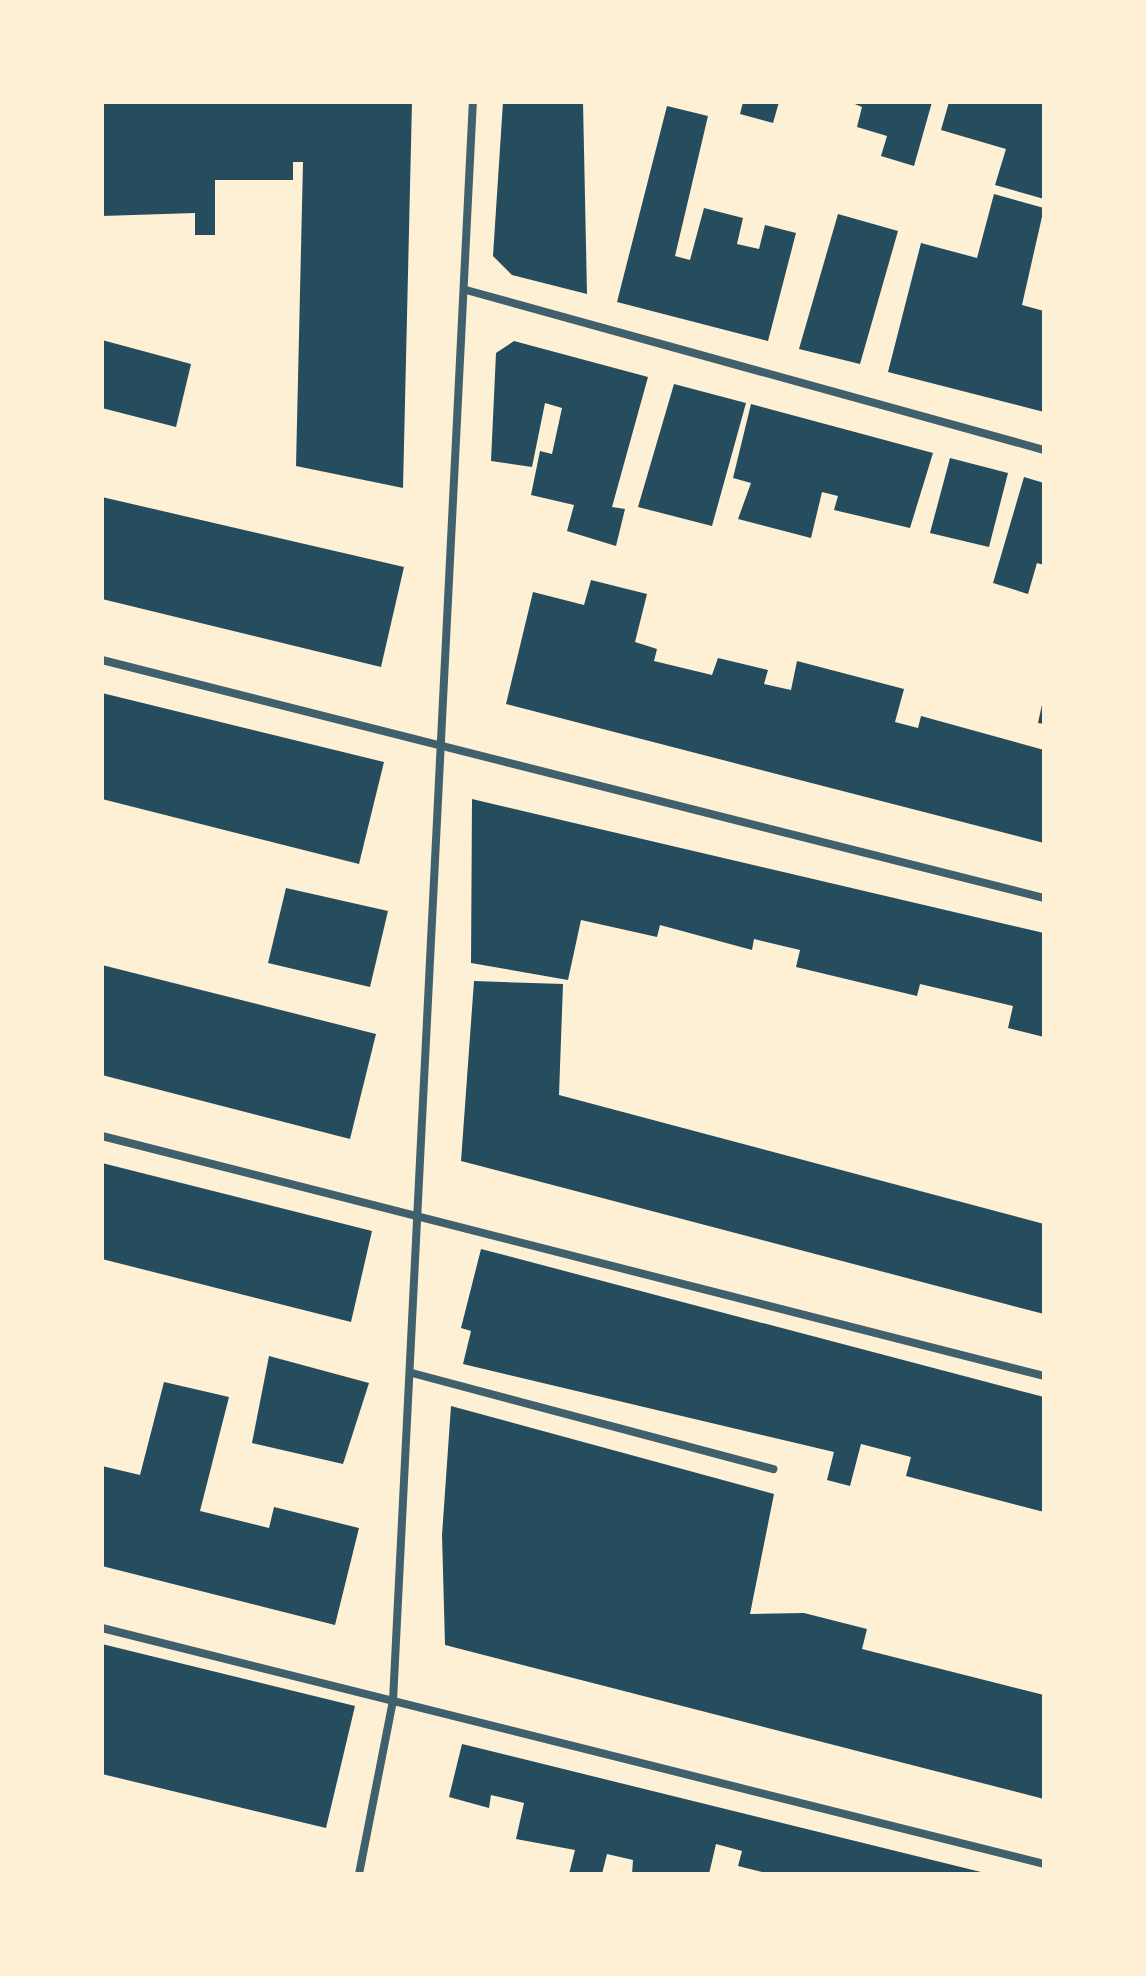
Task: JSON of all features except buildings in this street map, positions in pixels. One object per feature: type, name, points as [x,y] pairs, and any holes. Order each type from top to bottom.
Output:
[{"type":"street","points":[[359,1874],[393,1701],[421,1219],[439,749],[466,290],[473,102]]},
{"type":"street","points":[[466,290],[1044,450]]},
{"type":"street","points":[[102,660],[439,749],[1044,898]]},
{"type":"street","points":[[102,1136],[1044,1376]]},
{"type":"street","points":[[412,1373],[773,1469]]},
{"type":"street","points":[[102,1628],[1044,1864]]}]
